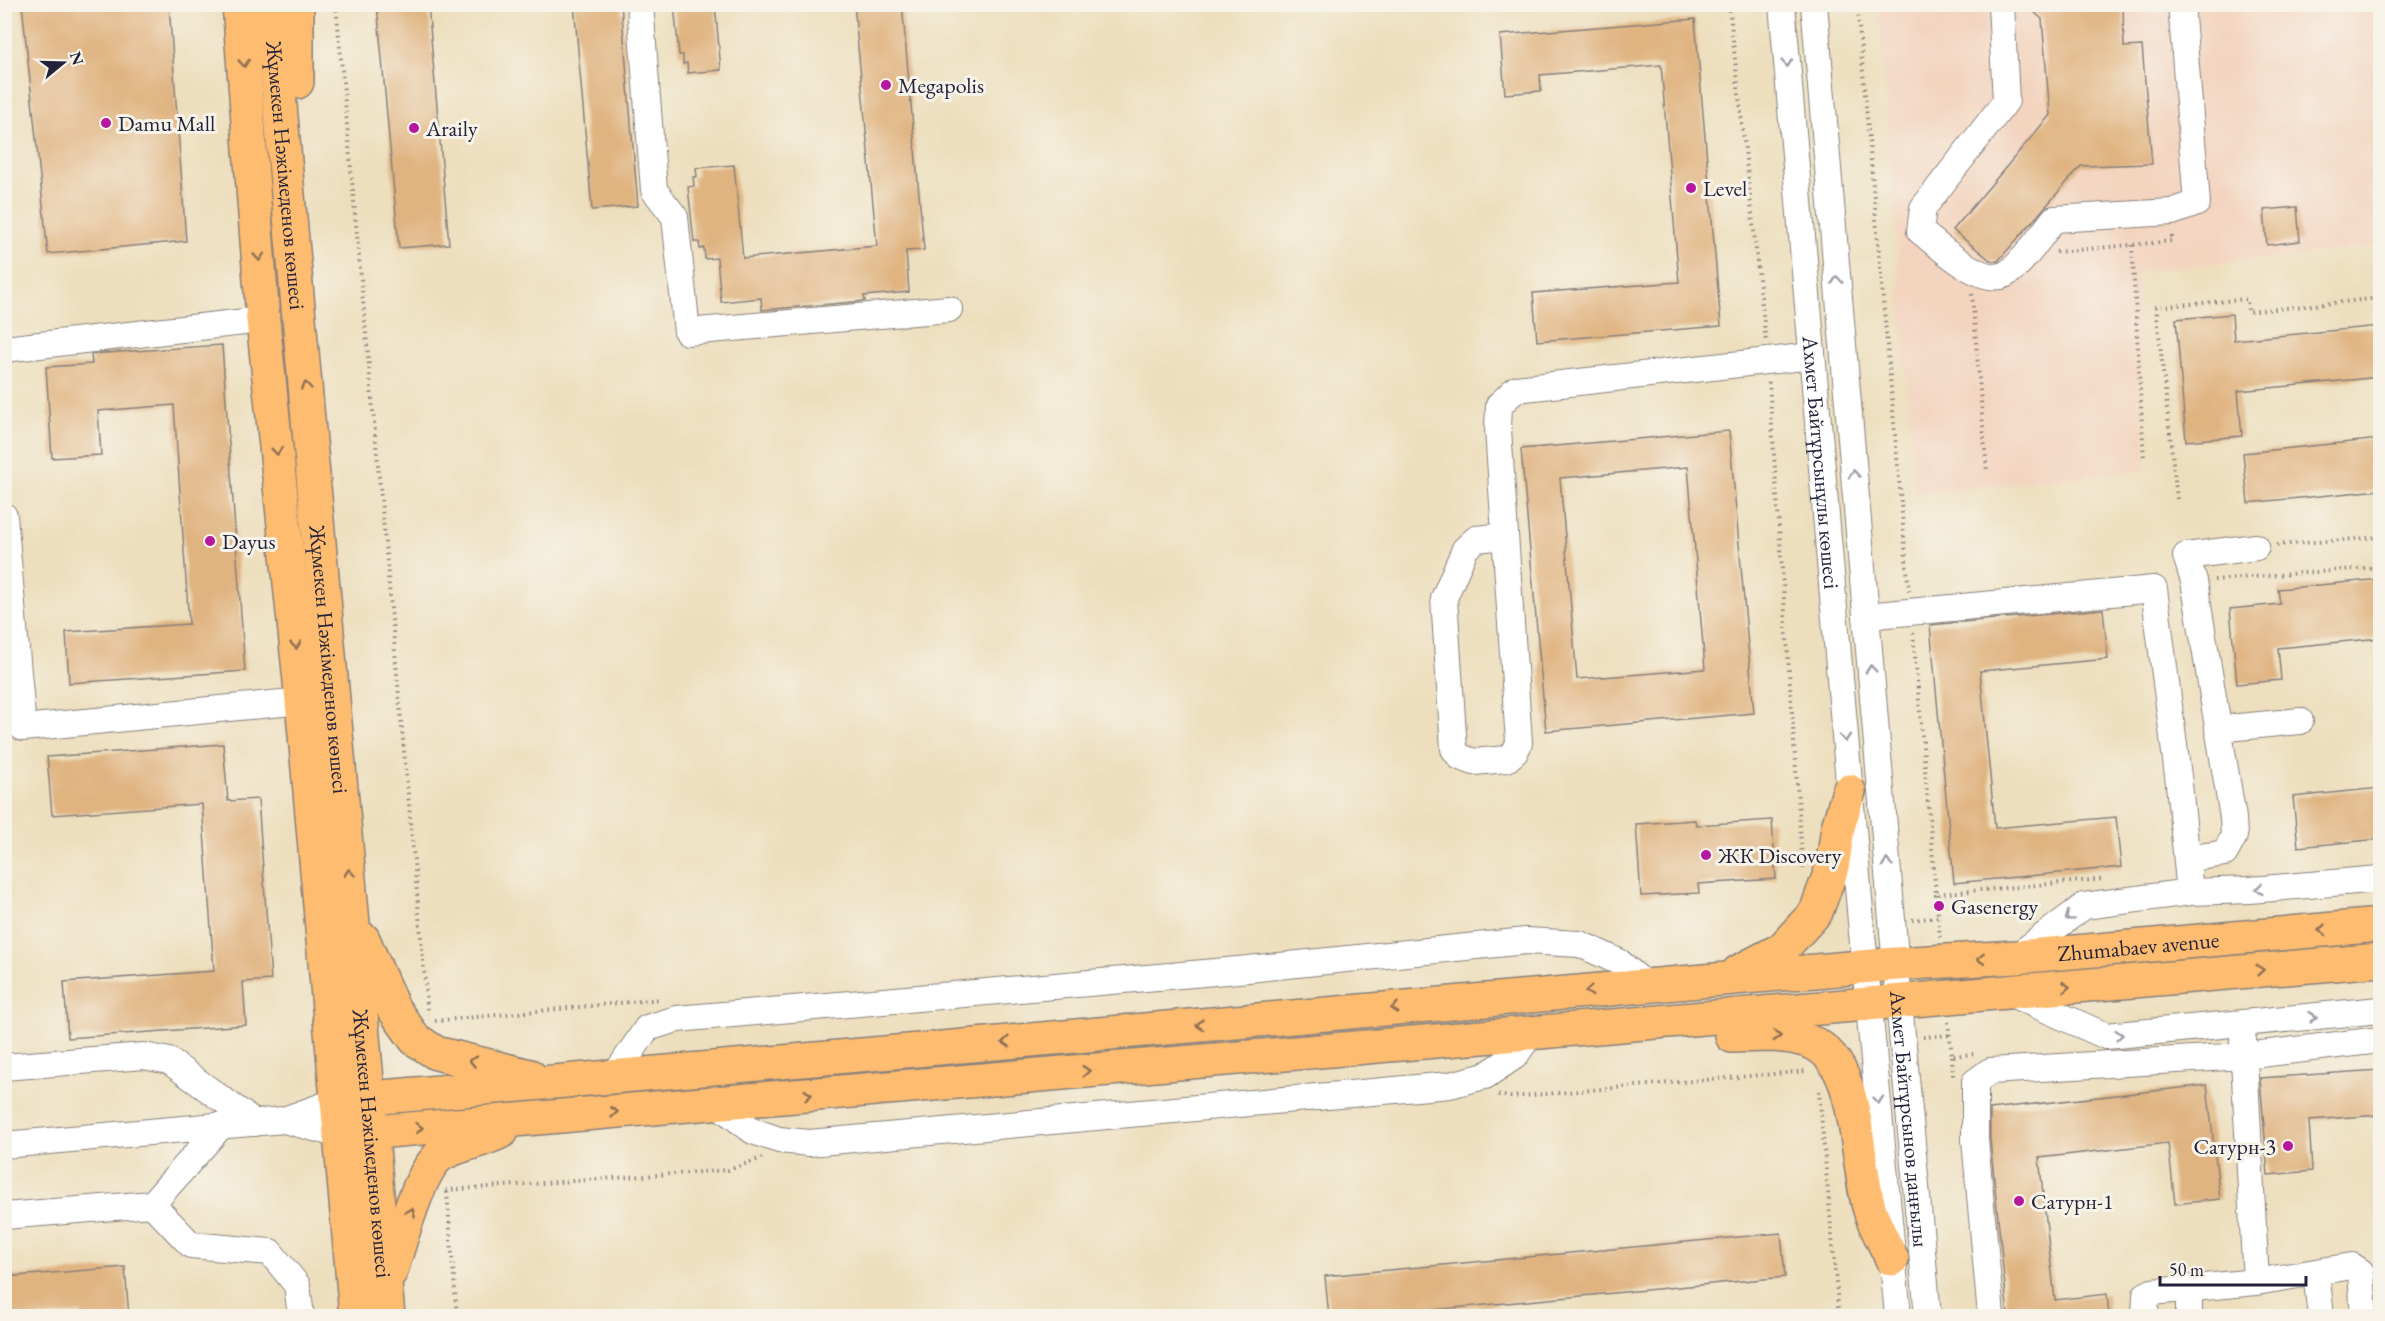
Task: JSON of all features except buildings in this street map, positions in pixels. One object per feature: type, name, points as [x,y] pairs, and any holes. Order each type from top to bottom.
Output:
[{"type":"main road","name":"Жұмекен Нәжімеденов көшесі","points":[[239,4],[263,320],[302,701],[356,1317]]},
{"type":"main road","name":"Жұмекен Нәжімеденов көшесі","points":[[271,4],[387,1302]]},
{"type":"main road","points":[[286,164],[294,136],[296,108],[297,4]]},
{"type":"main road","points":[[1724,979],[1782,948],[1816,912],[1832,868],[1838,827],[1850,791]]},
{"type":"main road","points":[[353,919],[393,1008],[414,1039],[436,1053],[514,1071],[549,1082]]},
{"type":"main road","name":"Zhumabaev avenue","points":[[337,1101],[1880,965],[2016,957],[2380,926]]},
{"type":"main road","name":"Zhumabaev avenue","points":[[340,1135],[2380,960]]},
{"type":"main road","points":[[1636,1024],[1694,1037],[1780,1035],[1811,1042],[1824,1063],[1846,1080],[1859,1164],[1870,1213],[1892,1259]]},
{"type":"main road","points":[[387,1302],[404,1228],[437,1179],[441,1155],[495,1135],[525,1119]]},
{"type":"street","points":[[640,4],[654,190],[675,217],[687,332],[949,309]]},
{"type":"street","name":"Ахмет Байтұрсынұлы көшесі","points":[[1782,4],[1861,922]]},
{"type":"street","name":"Ахмет Байтұрсынұлы көшесі","points":[[1814,4],[1892,921]]},
{"type":"street","points":[[2001,4],[2007,101],[1923,208],[1920,231],[1971,269],[1994,277],[2006,274],[2026,255],[2054,219],[2172,212],[2198,203],[2181,7]]},
{"type":"street","points":[[4,349],[263,320]]},
{"type":"street","points":[[1505,536],[1476,538],[1465,549],[1444,598],[1454,749],[1460,757],[1474,762],[1507,759],[1520,743],[1498,429],[1499,405],[1516,389],[1812,356]]},
{"type":"street","points":[[5,523],[14,729],[302,701]]},
{"type":"street","points":[[2187,859],[2225,853],[2234,836],[2233,818],[2194,581],[2186,556],[2256,547]]},
{"type":"street","points":[[1866,616],[2154,589],[2190,892]]},
{"type":"street","points":[[2218,729],[2300,721]]},
{"type":"street","points":[[2016,957],[2084,906],[2190,892],[2250,890],[2380,879]]},
{"type":"street","name":"Ахмет Байтұрсынов даңғылы","points":[[1880,965],[1892,921]]},
{"type":"street","name":"Ахмет Байтұрсынов даңғылы","points":[[1861,922],[1880,965],[1928,1317]]},
{"type":"street","points":[[614,1077],[647,1028],[677,1020],[1238,970],[1526,941],[1580,944],[1619,962],[1647,986]]},
{"type":"street","points":[[2006,992],[2106,1036],[2380,1010]]},
{"type":"street","name":"Ахмет Байтұрсынов даңғылы","points":[[1884,1003],[1892,1259],[1898,1317]]},
{"type":"street","points":[[2241,1024],[2256,1282]]},
{"type":"street","points":[[716,1103],[753,1131],[779,1140],[808,1143],[1450,1085],[1485,1076],[1515,1056],[1531,1033]]},
{"type":"street","points":[[1991,1317],[1975,1140],[1975,1083],[1990,1071],[2244,1056],[2380,1040]]},
{"type":"street","points":[[4,1066],[144,1056],[169,1061],[255,1123]]},
{"type":"street","points":[[4,1145],[284,1120],[337,1101]]},
{"type":"street","points":[[284,1120],[340,1135]]},
{"type":"street","points":[[4,1216],[152,1204],[221,1126]]},
{"type":"street","points":[[152,1204],[191,1245],[270,1252],[297,1285],[301,1317]]},
{"type":"street","points":[[2145,1317],[2146,1295],[2152,1292],[2256,1282],[2352,1266],[2361,1272],[2364,1317]]},
{"type":"street","points":[[2316,1273],[2321,1317]]},
{"type":"street","points":[[2189,1290],[2189,1317]]},
{"type":"path","points":[[336,4],[429,1021]]},
{"type":"path","points":[[1729,4],[1768,361],[1804,890],[1816,912]]},
{"type":"path","points":[[2181,7],[2243,4]]},
{"type":"path","points":[[2026,255],[2172,241],[2172,212]]},
{"type":"path","points":[[2132,245],[2144,459]]},
{"type":"path","points":[[1971,269],[1986,473]]},
{"type":"path","points":[[2176,499],[2156,307],[2247,299],[2248,312],[2380,298]]},
{"type":"path","points":[[2256,547],[2380,537]]},
{"type":"path","points":[[2194,581],[2380,567]]},
{"type":"path","points":[[1936,894],[1941,961]]},
{"type":"path","points":[[1491,1093],[1511,1097],[1824,1063],[1839,1317]]},
{"type":"path","points":[[458,1317],[437,1179],[728,1170],[768,1156]]},
{"type":"shaded area","points":[[1879,5],[2380,5],[2380,246],[2137,272],[2146,470],[1915,493]]},
{"type":"place","name":"Megapolis","points":[[886,85]]},
{"type":"place","name":"Damu Mall","points":[[106,123]]},
{"type":"place","name":"Araily","points":[[414,128]]},
{"type":"place","name":"Level","points":[[1691,188]]},
{"type":"place","name":"Dayus","points":[[210,541]]},
{"type":"place","name":"ЖК Discovery","points":[[1706,855]]},
{"type":"place","name":"Gasenergy","points":[[1939,906]]},
{"type":"place","name":"Сатурн-3","points":[[2288,1146]]},
{"type":"place","name":"Сатурн-1","points":[[2019,1201]]}]
